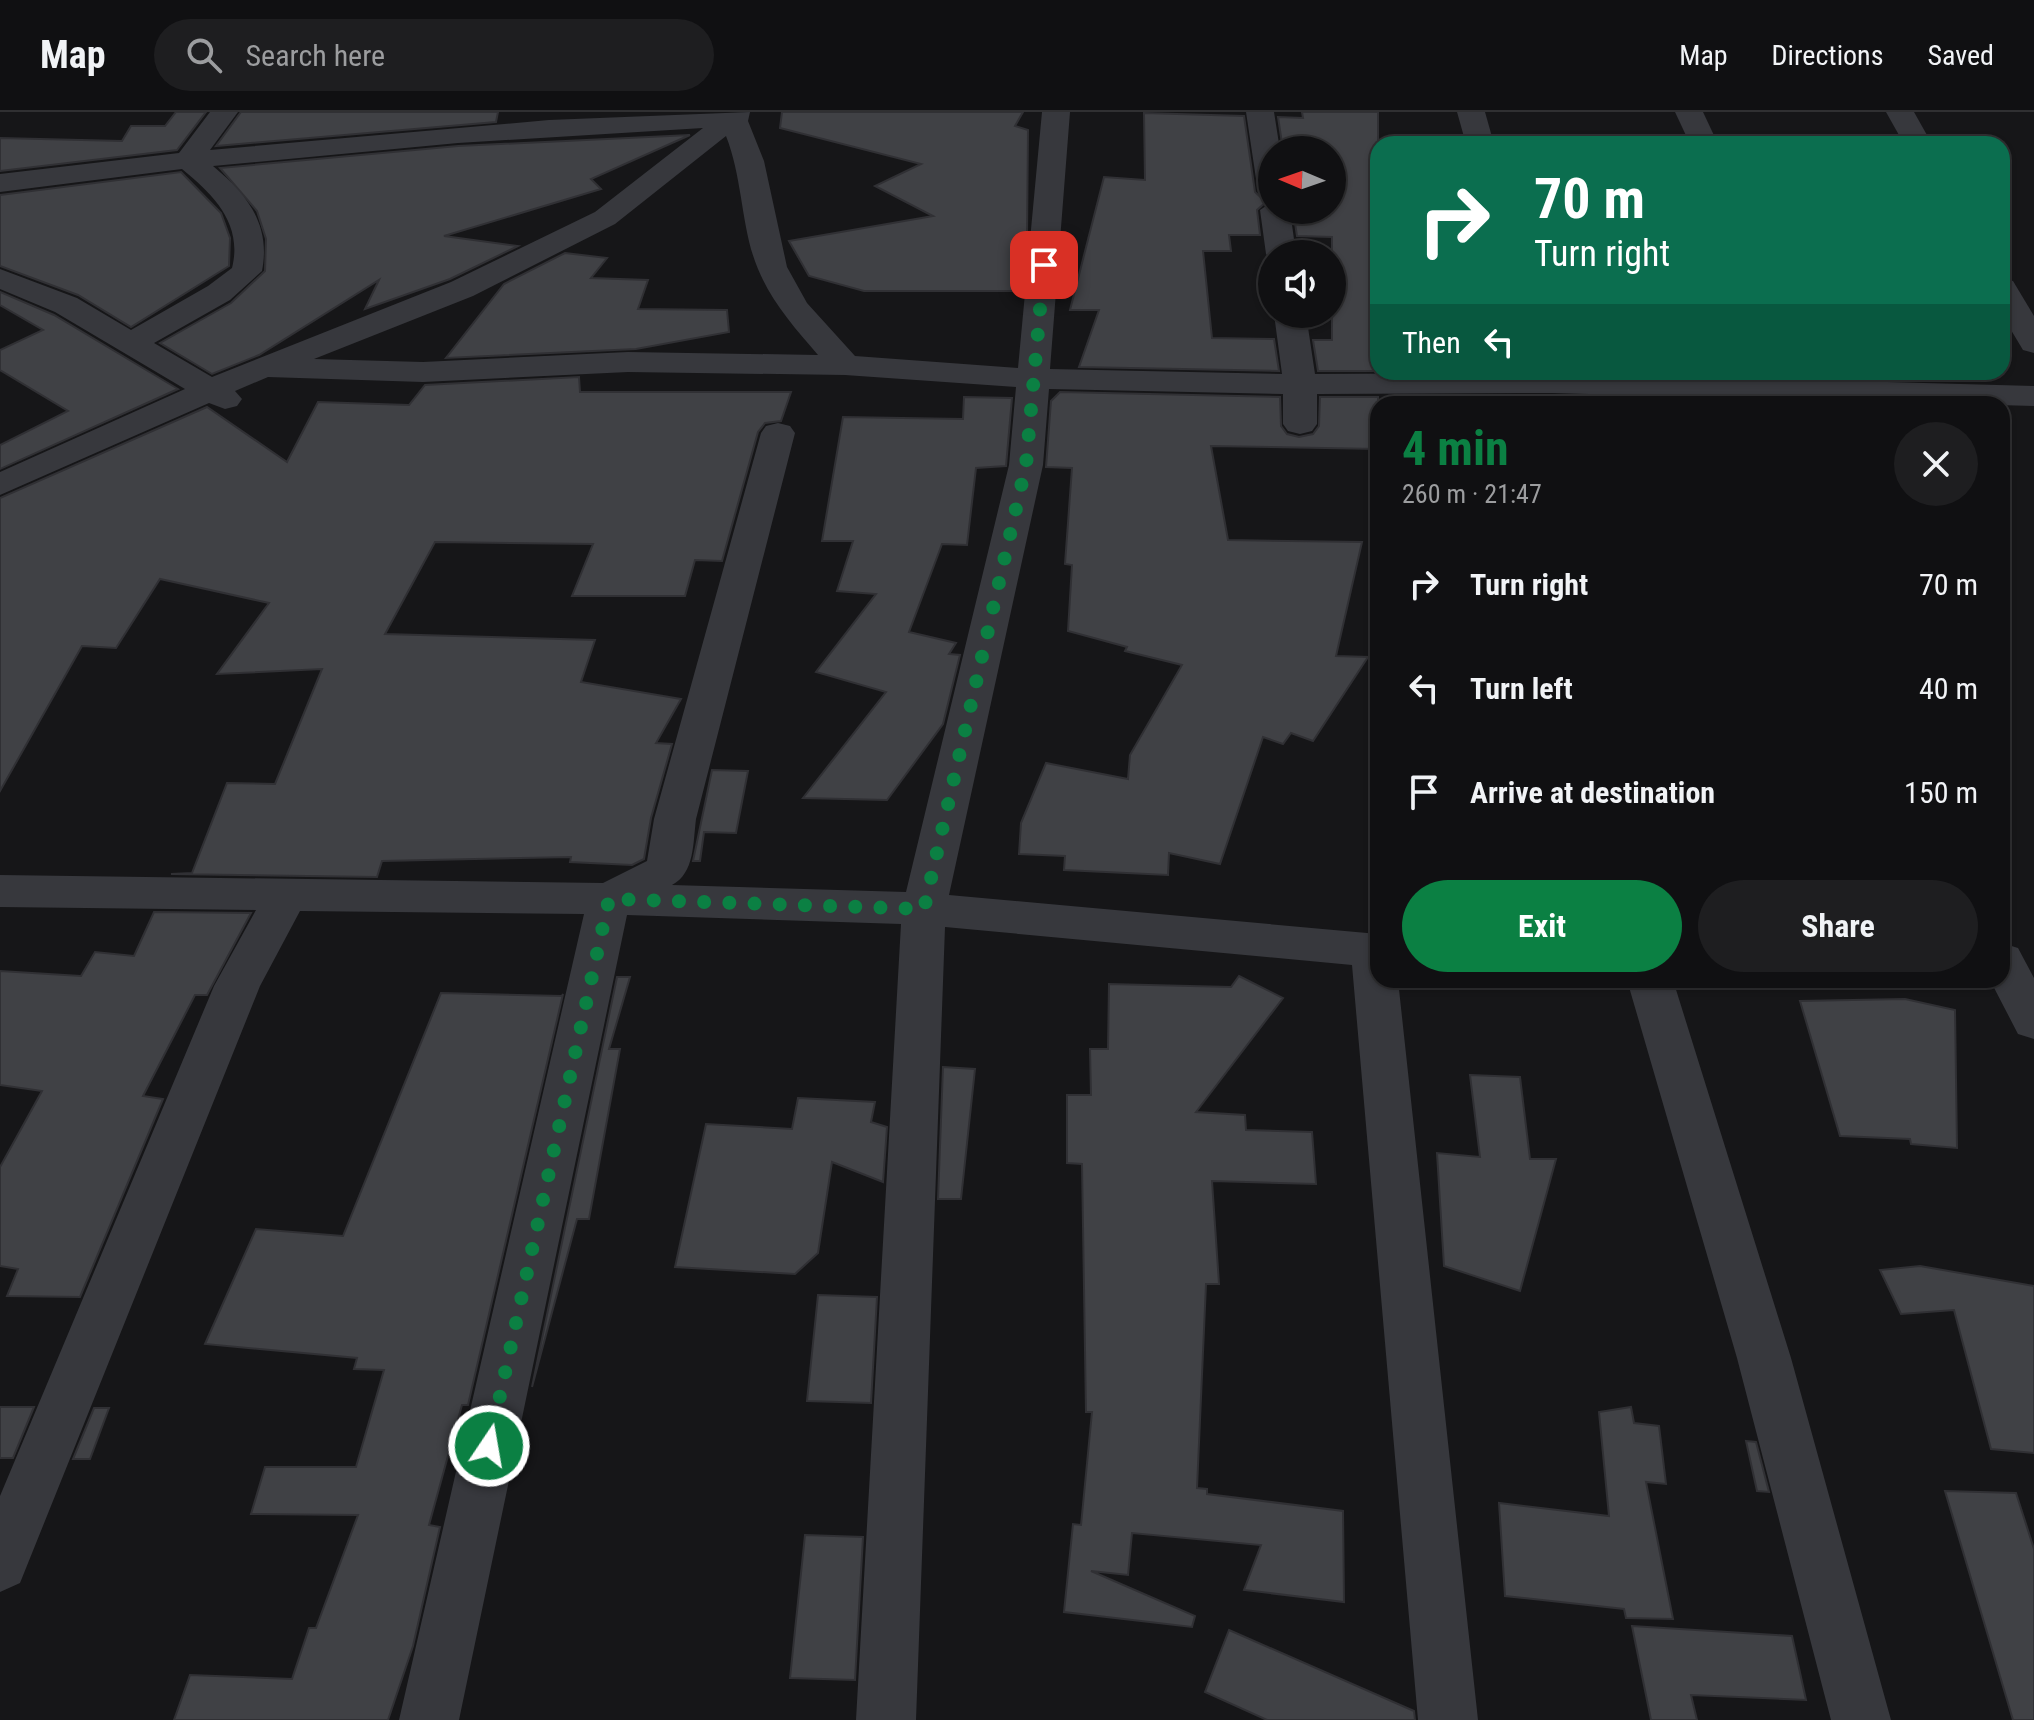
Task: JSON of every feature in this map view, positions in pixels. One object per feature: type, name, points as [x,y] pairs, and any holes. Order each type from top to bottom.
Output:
[{"type":"street","points":[[188,160],[224,112]]},
{"type":"street","points":[[886,1720],[924,909],[1026,465],[1056,112]]},
{"type":"street","points":[[1260,112],[1264,136]]},
{"type":"street","points":[[1471,112],[1478,136]]},
{"type":"street","points":[[1689,112],[1700,136]]},
{"type":"street","points":[[1900,112],[1914,136]]},
{"type":"street","points":[[0,183],[188,160],[581,125],[738,115]]},
{"type":"street","points":[[738,115],[772,267],[793,307],[845,365]]},
{"type":"street","points":[[0,485],[266,367],[462,289],[605,218],[738,115]]},
{"type":"street","points":[[133,342],[219,293],[247,271],[251,245],[240,218],[221,185],[188,160]]},
{"type":"street","points":[[0,278],[66,305],[225,399]]},
{"type":"street","points":[[2010,302],[2034,343]]},
{"type":"street","points":[[1292,328],[1300,384],[1300,424]]},
{"type":"street","points":[[266,367],[423,372],[628,362],[845,365],[1035,379],[1815,388],[2034,396]]},
{"type":"street","points":[[609,899],[667,869],[675,819],[778,433]]},
{"type":"street","points":[[0,891],[609,899],[924,909],[1370,950]]},
{"type":"street","points":[[0,1564],[237,986],[286,896]]},
{"type":"street","points":[[429,1720],[609,899]]},
{"type":"street","points":[[2010,959],[2034,960]]},
{"type":"street","points":[[2010,974],[2034,1021]]},
{"type":"street","points":[[1379,988],[1448,1720]]},
{"type":"street","points":[[1652,988],[1764,1358],[1861,1720]]},
{"type":"building","points":[[176,112],[206,112],[177,150],[0,171],[0,138],[122,141],[131,126],[165,126]]},
{"type":"building","points":[[241,112],[498,112],[496,122],[216,146]]},
{"type":"building","points":[[782,112],[1023,112],[1015,126],[1028,130],[1027,238],[1022,291],[864,291],[809,276],[789,241],[933,216],[875,186],[921,164],[780,128]]},
{"type":"building","points":[[1302,112],[1378,112],[1378,136],[1370,136],[1370,371],[1318,371],[1313,340],[1332,340],[1332,328],[1346,328],[1346,240],[1297,236],[1295,224],[1346,224],[1346,136],[1281,136],[1278,117],[1303,118]]},
{"type":"building","points":[[1144,113],[1244,116],[1255,192],[1258,195],[1260,235],[1229,235],[1231,251],[1203,251],[1212,338],[1274,339],[1279,371],[1079,367],[1099,310],[1070,310],[1104,177],[1145,180]]},
{"type":"building","points":[[690,135],[591,179],[601,189],[444,236],[518,246],[450,279],[365,309],[379,280],[259,355],[212,374],[160,343],[231,303],[265,271],[266,239],[257,211],[220,168],[458,146]]},
{"type":"building","points":[[181,172],[221,213],[230,238],[229,266],[131,327],[78,295],[0,266],[0,195]]},
{"type":"building","points":[[565,253],[607,258],[591,278],[648,280],[638,309],[727,310],[729,332],[636,349],[446,358],[504,284]]},
{"type":"building","points":[[0,292],[54,315],[178,389],[0,469],[0,445],[68,411],[0,370],[0,350],[43,330],[0,305]]},
{"type":"building","points":[[579,377],[580,392],[791,392],[781,421],[765,423],[758,432],[722,561],[695,560],[685,596],[572,596],[593,544],[435,542],[385,634],[595,640],[581,682],[681,699],[656,743],[672,744],[651,818],[644,859],[632,865],[570,862],[571,857],[382,861],[377,877],[171,874],[192,873],[227,783],[275,784],[322,669],[217,674],[269,603],[160,579],[116,648],[82,646],[0,791],[0,498],[207,407],[287,462],[318,402],[409,405],[425,385]]},
{"type":"building","points":[[1060,392],[1280,397],[1281,426],[1287,434],[1299,437],[1313,434],[1319,426],[1320,397],[1370,397],[1370,449],[1211,446],[1228,540],[1362,542],[1336,656],[1368,657],[1313,741],[1291,733],[1283,744],[1263,737],[1220,864],[1169,853],[1168,875],[1064,870],[1065,856],[1019,854],[1021,823],[1046,763],[1128,779],[1130,755],[1182,665],[1125,651],[1127,647],[1068,631],[1072,565],[1065,564],[1072,468],[1046,467],[1051,401]]},
{"type":"building","points":[[964,397],[1012,398],[1006,466],[976,468],[967,545],[942,544],[909,632],[956,643],[949,654],[960,655],[943,724],[887,800],[803,798],[886,692],[816,672],[876,594],[837,591],[853,541],[822,541],[843,417],[963,419]]},
{"type":"building","points":[[712,770],[748,771],[736,833],[704,832],[700,861],[693,861]]},
{"type":"building","points":[[154,912],[251,913],[207,995],[195,995],[143,1096],[163,1099],[80,1297],[7,1296],[18,1269],[0,1266],[0,1167],[42,1091],[0,1085],[0,971],[81,976],[95,952],[134,956]]},
{"type":"building","points":[[1239,976],[1283,998],[1196,1112],[1245,1115],[1246,1130],[1312,1132],[1316,1184],[1212,1181],[1219,1284],[1206,1284],[1197,1488],[1207,1489],[1207,1494],[1343,1511],[1344,1602],[1244,1590],[1261,1545],[1132,1533],[1128,1575],[1091,1571],[1195,1616],[1192,1627],[1064,1612],[1073,1524],[1081,1525],[1092,1412],[1086,1412],[1082,1164],[1067,1163],[1067,1095],[1091,1095],[1090,1049],[1108,1049],[1109,984],[1231,987]]},
{"type":"building","points":[[617,977],[630,977],[609,1049],[620,1049],[589,1219],[577,1219],[532,1387]]},
{"type":"building","points":[[441,993],[563,994],[468,1405],[462,1405],[429,1525],[440,1527],[413,1646],[388,1720],[174,1720],[190,1675],[292,1679],[309,1628],[316,1628],[358,1515],[251,1514],[265,1467],[356,1467],[384,1370],[354,1369],[357,1358],[205,1344],[256,1229],[343,1236]]},
{"type":"building","points":[[1905,999],[1955,1010],[1957,1148],[1911,1144],[1910,1139],[1840,1136],[1800,1001]]},
{"type":"building","points":[[943,1067],[975,1069],[961,1199],[938,1199]]},
{"type":"building","points":[[1470,1075],[1520,1077],[1530,1159],[1556,1159],[1520,1291],[1444,1266],[1437,1153],[1480,1157]]},
{"type":"building","points":[[798,1098],[875,1102],[871,1122],[887,1127],[883,1182],[832,1162],[818,1253],[795,1274],[675,1267],[706,1124],[792,1129]]},
{"type":"building","points":[[1920,1266],[2034,1286],[2034,1453],[1991,1449],[1954,1310],[1901,1314],[1880,1270]]},
{"type":"building","points":[[818,1295],[877,1297],[871,1403],[807,1401]]},
{"type":"building","points":[[0,1407],[34,1407],[13,1458],[0,1458]]},
{"type":"building","points":[[1631,1407],[1634,1423],[1659,1426],[1666,1484],[1646,1482],[1673,1619],[1626,1618],[1624,1609],[1505,1596],[1499,1503],[1609,1516],[1599,1412]]},
{"type":"building","points":[[94,1408],[109,1408],[90,1459],[73,1459]]},
{"type":"building","points":[[1746,1441],[1756,1442],[1769,1492],[1757,1491]]},
{"type":"building","points":[[1945,1491],[2016,1493],[2034,1549],[2034,1720],[2013,1720]]},
{"type":"building","points":[[805,1535],[863,1537],[855,1680],[790,1678]]},
{"type":"building","points":[[1632,1626],[1792,1636],[1806,1700],[1691,1695],[1697,1720],[1651,1720]]},
{"type":"building","points":[[1229,1630],[1414,1711],[1415,1720],[1267,1720],[1205,1692]]},
{"type":"route","points":[[489,1446],[609,899],[924,909],[1026,465],[1044,265]]}]
